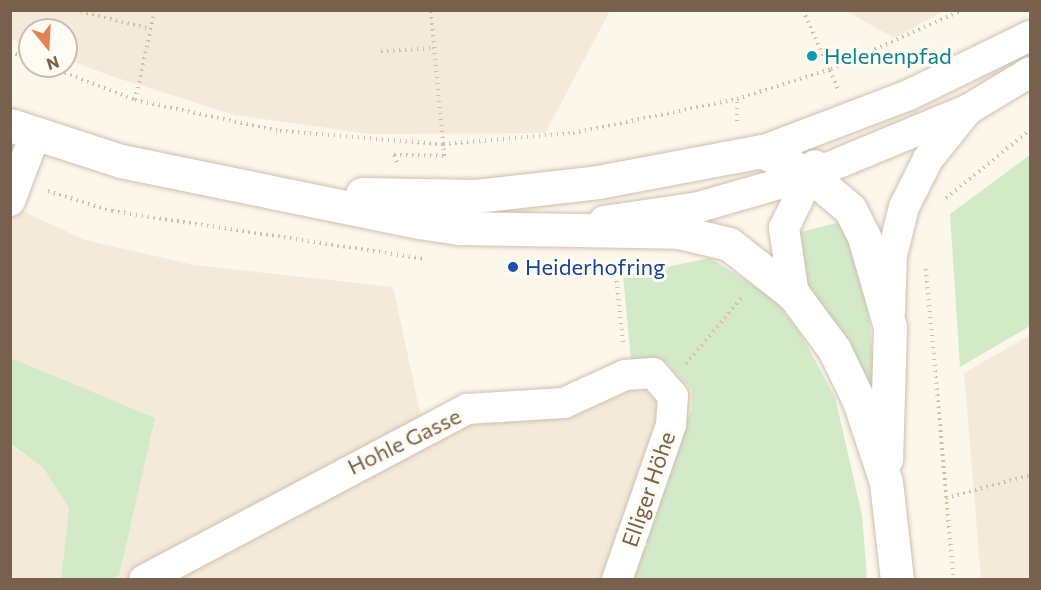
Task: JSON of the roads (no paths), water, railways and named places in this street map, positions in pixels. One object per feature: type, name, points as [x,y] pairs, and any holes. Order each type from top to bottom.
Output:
[{"type":"street","points":[[270,190],[476,196],[598,182],[762,151],[835,124],[1030,36]]},
{"type":"street","points":[[565,226],[699,207],[810,176],[969,109],[1030,72]]},
{"type":"street","points":[[897,579],[886,482],[892,255],[904,207],[928,159],[969,109]]},
{"type":"street","points":[[794,295],[784,228],[835,124]]},
{"type":"street","points":[[10,201],[22,130],[121,161],[459,228],[565,226],[679,232],[729,244],[766,269],[794,295],[834,349],[859,401],[886,482]]},
{"type":"street","points":[[762,151],[810,176],[850,209],[864,237],[890,327]]},
{"type":"street","name":"Hohle Gasse","points":[[144,579],[467,409],[564,404],[626,375],[653,374],[669,389]]},
{"type":"street","name":"Elliger Höhe","points":[[617,579],[671,425],[669,389]]},
{"type":"place","name":"Helenenpfad","points":[[812,56]]},
{"type":"place","name":"Heiderhofring","points":[[513,267]]}]
